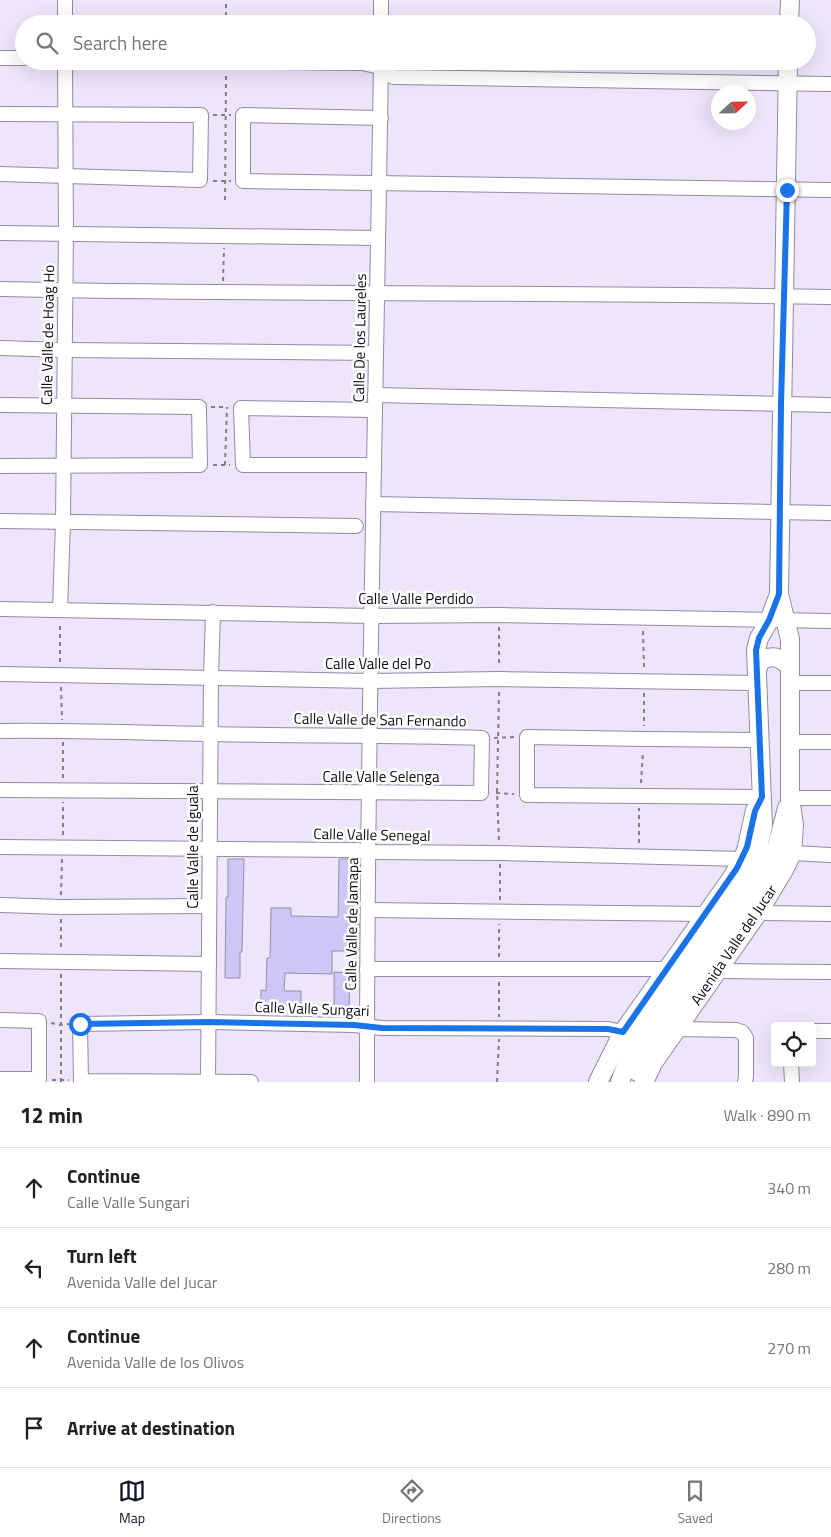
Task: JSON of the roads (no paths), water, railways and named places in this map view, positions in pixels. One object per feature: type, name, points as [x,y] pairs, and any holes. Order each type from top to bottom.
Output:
[{"type":"main road","points":[[789,15],[790,0]]},
{"type":"main road","points":[[777,621],[788,70]]},
{"type":"main road","name":"Avenida Valle del Jucar","points":[[634,1082],[641,1062],[654,1038],[754,865],[764,826],[756,650],[759,638],[777,621],[790,638],[790,798],[794,826],[792,853],[758,914],[653,1063],[644,1082]]},
{"type":"main road","points":[[757,677],[760,661],[769,657],[779,658],[790,674]]},
{"type":"main road","name":"Avenida Valle del Jucar","points":[[598,1082],[623,1032],[731,879],[743,859],[755,811],[762,797]]},
{"type":"main road","name":"Avenida Valle del Jucar","points":[[620,1082],[630,1054],[644,1029],[764,877],[777,846],[790,798]]},
{"type":"street","points":[[65,15],[66,0]]},
{"type":"street","points":[[381,0],[381,15]]},
{"type":"street","points":[[0,58],[15,58]]},
{"type":"street","name":"Calle Valle de Hoag Ho","points":[[60,610],[63,522],[66,233],[65,70]]},
{"type":"street","name":"Calle De los Laureles","points":[[372,616],[380,70]]},
{"type":"street","points":[[384,70],[387,74],[394,77],[831,84]]},
{"type":"street","points":[[0,114],[201,115],[200,180],[0,174]]},
{"type":"street","points":[[380,118],[243,116],[243,181],[831,190]]},
{"type":"street","points":[[0,233],[378,238]]},
{"type":"street","points":[[0,290],[831,297]]},
{"type":"street","points":[[0,348],[376,353]]},
{"type":"street","points":[[375,395],[831,405]]},
{"type":"street","points":[[0,406],[199,407],[200,465],[0,466]]},
{"type":"street","points":[[373,465],[243,465],[241,408],[375,410]]},
{"type":"street","points":[[373,504],[831,513]]},
{"type":"street","points":[[0,521],[356,526]]},
{"type":"street","name":"Calle Valle Perdido","points":[[0,609],[372,616],[499,615],[831,622]]},
{"type":"street","name":"Calle Valle de Iguala","points":[[208,1082],[212,612]]},
{"type":"street","name":"Calle Valle de Jamapa","points":[[367,1082],[372,616]]},
{"type":"street","name":"Calle Valle del Po","points":[[0,674],[370,681],[757,677]]},
{"type":"street","points":[[790,674],[831,683]]},
{"type":"street","name":"Calle Valle de San Fernando","points":[[0,731],[63,730],[482,738],[482,793]]},
{"type":"street","points":[[759,740],[527,736],[526,795],[762,797]]},
{"type":"street","points":[[790,742],[831,742]]},
{"type":"street","name":"Calle Valle Selenga","points":[[0,790],[482,793]]},
{"type":"street","points":[[790,798],[831,798]]},
{"type":"street","name":"Calle Valle Senegal","points":[[0,847],[356,850],[369,852],[743,859]]},
{"type":"street","points":[[792,853],[831,854]]},
{"type":"street","points":[[0,905],[61,907],[210,906]]},
{"type":"street","points":[[369,910],[706,914]]},
{"type":"street","points":[[758,914],[831,914]]},
{"type":"street","points":[[0,961],[209,964]]},
{"type":"street","points":[[367,969],[668,969]]},
{"type":"street","points":[[718,970],[831,972]]},
{"type":"street","points":[[0,1020],[39,1021],[39,1079],[0,1079]]},
{"type":"street","name":"Calle Valle Sungari","points":[[81,1081],[80,1024],[209,1022],[382,1028],[608,1029],[623,1032]]},
{"type":"street","points":[[677,1029],[736,1030],[742,1032],[746,1038],[745,1082]]},
{"type":"street","points":[[816,1031],[831,1031]]},
{"type":"street","points":[[790,1067],[792,1082]]},
{"type":"street","points":[[81,1081],[251,1082]]}]
